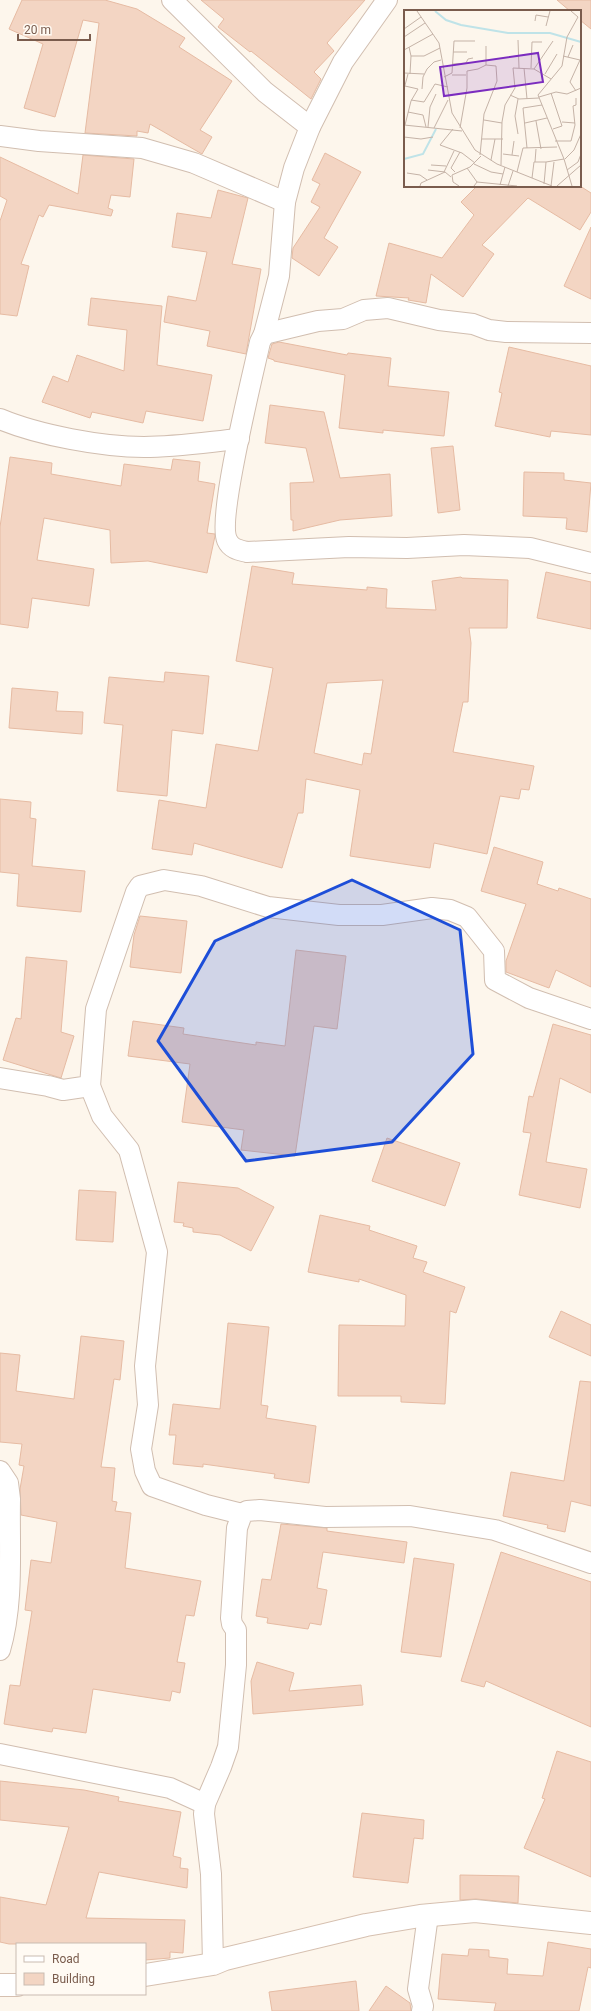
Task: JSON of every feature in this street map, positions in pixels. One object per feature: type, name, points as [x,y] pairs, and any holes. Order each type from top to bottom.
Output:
[{"type":"street","points":[[172,0],[265,92],[310,127]]},
{"type":"street","points":[[387,0],[343,62],[310,127],[294,168],[284,202],[279,276],[264,334],[260,342],[232,475],[226,522],[227,540],[233,548],[247,552],[349,547],[407,548],[464,545],[530,548],[591,563]]},
{"type":"street","points":[[0,136],[39,141],[142,148],[194,163],[284,202]]},
{"type":"street","points":[[264,334],[318,321],[344,319],[364,310],[388,308],[439,320],[473,324],[489,330],[506,332],[591,333]]},
{"type":"street","points":[[0,419],[17,426],[82,441],[144,447],[239,439]]},
{"type":"street","points":[[242,1514],[206,1505],[152,1486],[145,1471],[141,1449],[148,1405],[144,1366],[157,1252],[129,1150],[102,1116],[90,1086],[96,1010],[136,892],[140,886],[164,880],[201,886],[268,907],[339,915],[382,915],[432,908],[450,910],[467,917],[494,951],[496,980],[529,998],[591,1019]]},
{"type":"street","points":[[0,1078],[63,1090],[90,1086]]},
{"type":"street","points":[[0,1471],[8,1483],[10,1499],[8,1608],[4,1636],[0,1650]]},
{"type":"street","points":[[213,1964],[211,1874],[204,1814],[205,1804],[222,1767],[228,1747],[236,1665],[236,1630],[232,1624],[231,1618],[237,1528],[242,1514],[247,1511],[260,1510],[325,1517],[410,1516],[495,1530],[591,1563]]},
{"type":"street","points":[[0,1754],[170,1788],[205,1804]]},
{"type":"street","points":[[146,1975],[213,1964],[225,1959],[366,1925],[428,1915],[475,1911],[591,1923]]},
{"type":"street","points":[[422,2011],[423,2006],[418,1990],[428,1915]]},
{"type":"street","points":[[0,1985],[16,1985]]},
{"type":"highlighted area","points":[[352,880],[460,930],[473,1054],[392,1142],[246,1161],[158,1041],[215,941]]},
{"type":"building","points":[[22,0],[105,0],[137,9],[185,38],[179,47],[232,81],[200,130],[212,137],[202,154],[150,124],[148,133],[137,131],[137,136],[85,133],[99,23],[83,20],[55,117],[24,108],[43,44],[9,29]]},
{"type":"building","points":[[201,0],[365,0],[327,43],[334,51],[314,72],[321,79],[311,99],[251,51],[250,52],[218,27],[224,19]]},
{"type":"building","points":[[557,0],[591,0],[591,29],[581,21],[581,10],[569,10]]},
{"type":"building","points":[[325,153],[361,172],[324,238],[338,247],[319,276],[292,258],[293,248],[320,207],[311,202],[320,184],[312,180]]},
{"type":"building","points":[[83,155],[134,159],[130,197],[111,195],[108,208],[113,210],[111,216],[49,205],[43,217],[39,215],[21,264],[29,266],[17,316],[0,314],[0,221],[7,200],[0,196],[0,157],[78,194]]},
{"type":"building","points":[[476,187],[581,187],[591,193],[591,212],[580,230],[528,198],[482,245],[494,254],[463,297],[431,274],[426,303],[408,300],[409,298],[376,296],[389,243],[442,258],[474,215],[461,202]]},
{"type":"building","points":[[218,190],[248,198],[232,264],[261,269],[246,354],[207,346],[210,331],[164,322],[168,296],[196,301],[207,252],[172,247],[177,213],[211,218]]},
{"type":"building","points":[[591,227],[591,299],[564,286]]},
{"type":"building","points":[[91,298],[162,306],[157,365],[212,375],[203,421],[146,411],[143,423],[92,412],[90,418],[42,402],[53,376],[68,382],[77,355],[124,371],[127,330],[88,325]]},
{"type":"building","points":[[279,342],[347,355],[348,353],[391,358],[388,386],[449,392],[444,436],[383,430],[383,433],[339,428],[345,375],[274,361],[268,358],[272,344]]},
{"type":"building","points":[[509,347],[591,366],[591,435],[551,431],[550,437],[495,426],[502,393],[499,392]]},
{"type":"building","points":[[270,405],[324,412],[340,478],[390,474],[392,516],[340,520],[293,531],[293,520],[291,520],[290,483],[314,482],[306,448],[265,443]]},
{"type":"building","points":[[453,446],[460,510],[438,513],[431,448]]},
{"type":"building","points":[[10,457],[52,463],[51,474],[121,486],[124,464],[171,470],[173,459],[200,462],[198,481],[215,484],[207,533],[215,534],[215,536],[207,573],[148,561],[111,563],[110,530],[44,518],[37,560],[94,569],[89,606],[32,598],[28,628],[0,624],[0,527]]},
{"type":"building","points":[[524,472],[564,473],[564,480],[591,483],[587,532],[566,529],[567,518],[523,516]]},
{"type":"building","points":[[252,566],[294,573],[292,584],[367,590],[367,587],[387,589],[386,608],[436,610],[432,581],[461,577],[508,580],[507,628],[469,628],[471,643],[468,702],[463,702],[453,752],[534,766],[529,790],[521,789],[519,799],[500,796],[487,854],[434,843],[430,868],[350,856],[360,790],[306,779],[303,813],[298,813],[282,868],[194,843],[192,855],[152,849],[159,800],[206,808],[216,744],[258,751],[273,668],[236,661]],"holes":[[[383,680],[371,754],[364,753],[362,765],[314,753],[327,683]]]},
{"type":"building","points":[[546,572],[591,582],[591,629],[537,618]]},
{"type":"building","points":[[165,672],[209,676],[203,734],[172,730],[167,796],[117,791],[123,725],[104,723],[109,677],[164,682]]},
{"type":"building","points":[[12,688],[58,692],[56,711],[83,712],[82,734],[9,728]]},
{"type":"building","points":[[0,799],[31,802],[30,818],[36,819],[32,866],[85,871],[81,912],[17,906],[19,874],[0,872]]},
{"type":"building","points":[[494,847],[543,862],[537,884],[558,891],[559,888],[591,899],[591,987],[556,970],[549,988],[506,972],[506,961],[526,904],[481,891]]},
{"type":"building","points":[[140,916],[187,921],[181,973],[130,967],[134,935]]},
{"type":"building","points":[[296,950],[346,956],[337,1029],[314,1026],[295,1156],[241,1150],[244,1130],[182,1122],[190,1064],[128,1056],[133,1021],[184,1028],[183,1034],[256,1045],[256,1042],[285,1046]]},
{"type":"building","points":[[26,957],[67,961],[61,1032],[74,1036],[61,1078],[3,1060],[16,1018],[21,1019]]},
{"type":"building","points":[[553,1024],[591,1035],[591,1093],[560,1078],[546,1162],[587,1169],[580,1208],[519,1195],[531,1133],[523,1132],[529,1096],[533,1097]]},
{"type":"building","points":[[387,1138],[460,1163],[445,1206],[372,1181]]},
{"type":"building","points":[[178,1182],[238,1188],[274,1207],[251,1251],[220,1235],[193,1232],[193,1228],[183,1226],[184,1223],[174,1222]]},
{"type":"building","points":[[79,1190],[116,1192],[113,1242],[76,1240]]},
{"type":"building","points":[[320,1215],[370,1226],[369,1230],[417,1246],[413,1258],[427,1262],[423,1272],[465,1287],[456,1313],[450,1311],[445,1404],[401,1402],[401,1396],[338,1396],[339,1325],[405,1326],[406,1295],[359,1279],[359,1282],[308,1272]]},
{"type":"building","points":[[561,1311],[591,1325],[591,1356],[549,1337]]},
{"type":"building","points":[[228,1323],[269,1327],[261,1405],[268,1406],[266,1418],[316,1426],[309,1483],[274,1478],[275,1474],[203,1464],[203,1467],[173,1464],[176,1435],[169,1435],[173,1404],[220,1409]]},
{"type":"building","points":[[81,1336],[124,1341],[120,1380],[114,1379],[101,1467],[115,1468],[112,1501],[117,1502],[115,1511],[131,1513],[125,1568],[201,1581],[194,1616],[186,1615],[177,1662],[185,1663],[180,1693],[172,1691],[170,1701],[93,1689],[86,1733],[53,1728],[52,1732],[4,1724],[10,1685],[20,1686],[32,1611],[25,1610],[31,1560],[51,1563],[57,1522],[21,1515],[20,1489],[24,1466],[19,1465],[22,1444],[0,1442],[0,1353],[20,1355],[16,1391],[74,1399]]},
{"type":"building","points":[[580,1381],[591,1382],[591,1506],[571,1501],[565,1532],[547,1528],[548,1525],[503,1516],[511,1472],[564,1481]]},
{"type":"building","points":[[281,1524],[327,1528],[327,1531],[407,1542],[404,1563],[323,1552],[317,1588],[327,1590],[321,1625],[310,1623],[308,1629],[267,1623],[268,1618],[256,1616],[262,1579],[271,1580]]},
{"type":"building","points":[[501,1552],[591,1582],[591,1727],[486,1681],[484,1687],[461,1681]]},
{"type":"building","points":[[414,1558],[454,1564],[441,1657],[401,1652]]},
{"type":"building","points":[[257,1662],[294,1673],[289,1691],[361,1685],[363,1705],[253,1714],[251,1681]]},
{"type":"building","points":[[557,1751],[591,1762],[591,1877],[524,1848],[545,1799],[542,1798]]},
{"type":"building","points":[[0,1781],[84,1790],[119,1797],[118,1801],[181,1812],[173,1856],[181,1858],[180,1868],[188,1869],[187,1888],[99,1872],[86,1918],[185,1920],[183,1953],[170,1952],[170,1958],[146,1960],[146,1943],[9,1944],[0,1942],[0,1897],[46,1905],[69,1827],[0,1820]]},
{"type":"building","points":[[362,1813],[424,1820],[423,1839],[414,1838],[408,1883],[353,1877]]},
{"type":"building","points":[[460,1875],[519,1876],[518,1903],[476,1899],[460,1900]]},
{"type":"building","points":[[548,1942],[591,1949],[591,1968],[588,1967],[579,2011],[494,2011],[496,2003],[438,1999],[442,1954],[468,1956],[469,1949],[489,1950],[489,1957],[508,1959],[507,1974],[543,1976]]},
{"type":"building","points":[[356,1981],[359,2011],[272,2011],[269,1992]]},
{"type":"building","points":[[386,1986],[410,2003],[411,2011],[369,2011]]}]
